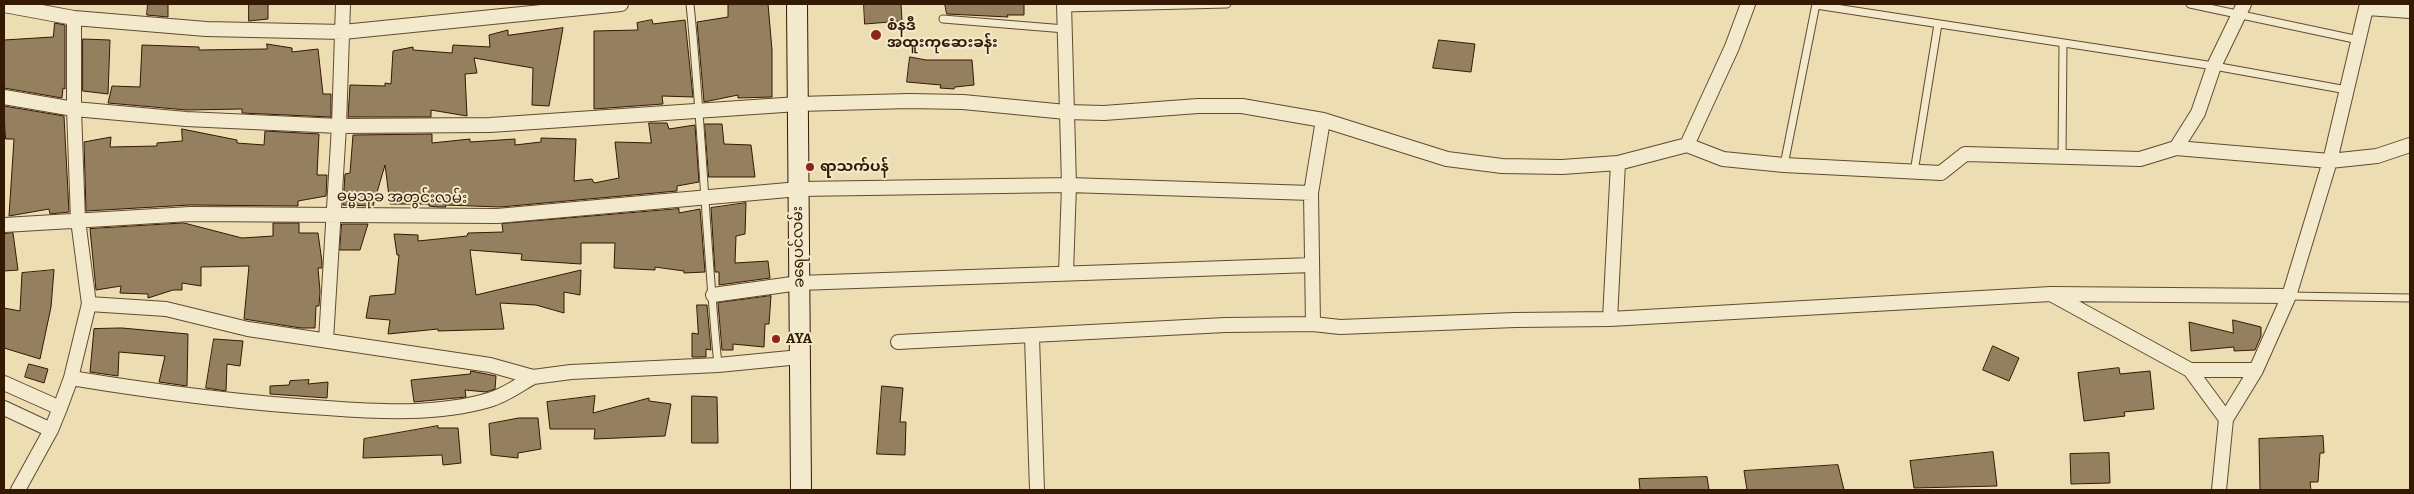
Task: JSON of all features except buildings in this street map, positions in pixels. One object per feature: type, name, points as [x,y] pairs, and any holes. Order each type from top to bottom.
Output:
[{"type":"main road","name":"ခရေပင်လမ်း","points":[[797,4],[801,490]]},
{"type":"street","points":[[326,340],[339,126],[343,4]]},
{"type":"street","points":[[4,5],[74,18],[206,29],[343,32],[621,4]]},
{"type":"street","points":[[1686,145],[1732,47],[1748,4]]},
{"type":"street","points":[[1064,6],[1069,185],[1066,273]]},
{"type":"street","points":[[2219,490],[2226,419],[2256,370],[2289,296],[2330,161],[2367,6],[2410,11]]},
{"type":"street","points":[[2176,148],[2198,113],[2214,66],[2241,9]]},
{"type":"street","points":[[18,490],[51,430],[60,408],[71,378],[89,304],[78,220],[74,109],[74,18]]},
{"type":"street","points":[[4,97],[74,109],[186,119],[339,126],[490,125],[798,104],[963,102],[1066,112],[1104,113],[1165,108],[1242,106],[1324,120],[1447,159],[1502,166],[1562,167],[1618,163],[1686,145],[1723,159],[1784,165],[1941,174],[1965,154],[2140,159],[2176,148],[2330,161],[2377,156],[2410,145]]},
{"type":"street","points":[[1313,324],[1311,192],[1324,120]]},
{"type":"street","points":[[1610,319],[1618,163]]},
{"type":"street","name":"ဓမ္မသုခ အတွင်းလမ်း","points":[[4,225],[190,214],[497,216],[799,189],[1069,185],[1311,192]]},
{"type":"street","points":[[713,295],[800,283],[1312,265]]},
{"type":"street","points":[[898,342],[1032,337],[1225,325],[1313,324],[1340,327],[1515,320],[1610,319],[2051,294],[2289,296]]},
{"type":"street","points":[[2051,294],[2190,370],[2226,419]]},
{"type":"street","points":[[89,304],[166,309],[248,329],[490,365],[533,377]]},
{"type":"street","points":[[1032,337],[1037,490]]},
{"type":"street","points":[[71,378],[185,396],[268,405],[379,412],[453,408],[491,400],[533,377],[571,372],[718,365],[800,357]]},
{"type":"street","points":[[2190,370],[2256,370]]},
{"type":"street","points":[[4,382],[60,408]]},
{"type":"street","points":[[4,408],[51,430]]},
{"type":"lane","points":[[690,4],[701,111],[705,198],[718,365]]},
{"type":"lane","points":[[1064,6],[1227,4]]},
{"type":"lane","points":[[1784,165],[1816,4],[2063,44],[2214,66],[2347,90]]},
{"type":"lane","points":[[2190,4],[2241,9],[2359,40]]},
{"type":"lane","points":[[943,19],[1065,28]]},
{"type":"lane","points":[[1914,172],[1938,24]]},
{"type":"lane","points":[[2062,158],[2063,44]]},
{"type":"lane","points":[[2289,296],[2410,298]]},
{"type":"place","name":"စံနဒီ အထူးကုဆေးခန်း","points":[[876,35]]},
{"type":"place","name":"ရာသက်ပန်","points":[[810,167]]},
{"type":"place","name":"AYA","points":[[776,339]]}]
